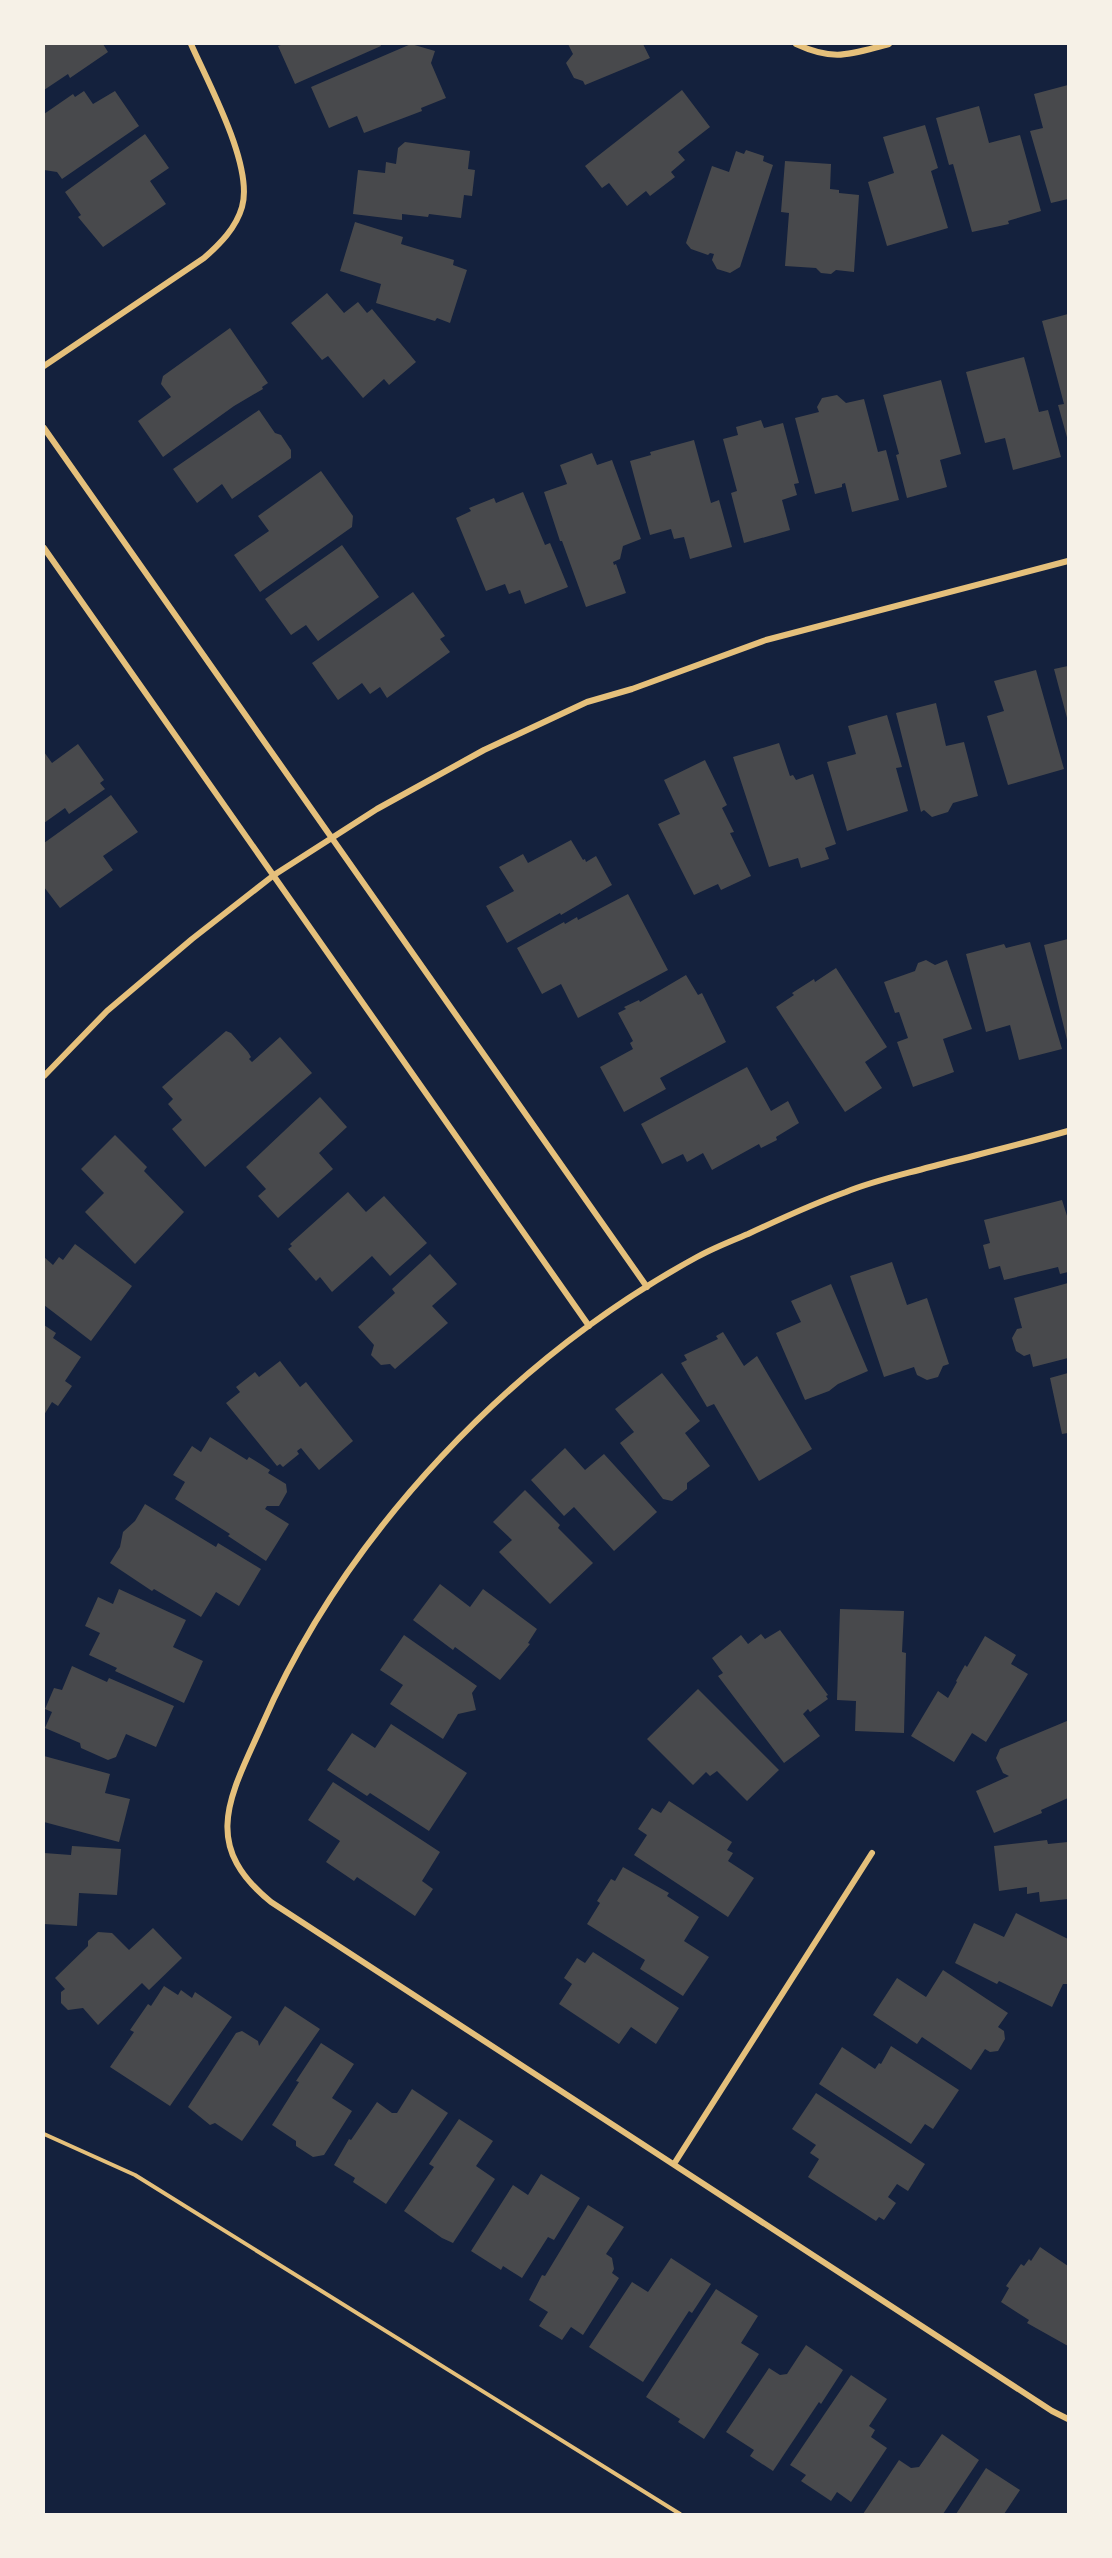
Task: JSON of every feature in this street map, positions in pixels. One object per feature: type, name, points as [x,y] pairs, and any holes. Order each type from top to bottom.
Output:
[{"type":"street","points":[[44,366],[204,258],[220,244],[242,207],[243,168],[190,44]]},
{"type":"street","points":[[796,44],[816,53],[835,56],[889,44]]},
{"type":"street","points":[[44,428],[647,1287]]},
{"type":"street","points":[[44,548],[589,1326]]},
{"type":"street","points":[[44,1076],[107,1011],[192,939],[274,875],[407,791],[484,750],[587,702],[632,689],[766,640],[1068,561]]},
{"type":"street","points":[[1068,1131],[848,1191],[698,1256],[589,1326],[527,1376],[471,1426],[437,1461],[386,1520],[337,1588],[272,1701],[228,1808],[226,1828],[228,1845],[236,1866],[251,1886],[271,1902],[1052,2411],[1068,2419]]},
{"type":"street","points":[[674,2164],[872,1853]]},
{"type":"path","points":[[44,2134],[135,2175],[680,2514]]},
{"type":"building","points":[[44,44],[103,44],[108,52],[70,78],[68,74],[44,90]]},
{"type":"building","points":[[284,44],[380,44],[381,46],[295,84],[278,46]]},
{"type":"building","points":[[411,44],[435,51],[431,63],[446,98],[421,108],[422,111],[364,133],[357,116],[329,128],[311,87]]},
{"type":"building","points":[[568,44],[643,44],[650,58],[585,85],[583,81],[574,78],[566,63],[573,54]]},
{"type":"building","points":[[1068,85],[1068,199],[1051,203],[1030,131],[1043,128],[1034,94]]},
{"type":"building","points":[[682,90],[710,127],[678,152],[685,160],[671,172],[675,177],[650,196],[646,191],[627,206],[609,183],[602,188],[585,166]]},
{"type":"building","points":[[84,91],[93,104],[115,91],[139,126],[62,179],[57,172],[44,170],[44,114],[73,94],[75,97]]},
{"type":"building","points":[[979,106],[989,143],[1020,135],[1041,211],[1008,221],[1009,224],[972,232],[953,164],[949,165],[936,118]]},
{"type":"building","points":[[925,125],[938,168],[931,171],[948,228],[887,246],[868,182],[894,173],[883,137]]},
{"type":"building","points":[[145,134],[169,168],[150,181],[166,204],[103,247],[78,217],[81,215],[65,192]]},
{"type":"building","points":[[405,142],[470,151],[468,169],[475,170],[472,196],[464,195],[461,218],[429,214],[428,217],[402,214],[402,220],[353,214],[358,170],[385,173],[386,162],[396,164],[398,148]]},
{"type":"building","points":[[746,150],[764,156],[763,161],[773,165],[740,267],[730,273],[717,269],[712,260],[714,254],[708,255],[691,249],[686,243],[712,166],[729,172],[736,151],[744,154]]},
{"type":"building","points":[[785,161],[831,164],[830,189],[839,190],[839,193],[859,195],[854,272],[836,270],[831,274],[821,273],[816,268],[785,266],[789,213],[781,212]]},
{"type":"building","points":[[355,222],[403,237],[401,244],[454,260],[453,265],[467,270],[450,323],[437,318],[435,321],[376,303],[381,284],[340,271]]},
{"type":"building","points":[[327,293],[344,313],[358,302],[367,313],[372,309],[416,362],[389,385],[384,379],[363,398],[328,356],[322,360],[291,323]]},
{"type":"building","points":[[1068,314],[1068,441],[1058,405],[1064,404],[1042,321]]},
{"type":"building","points":[[230,328],[268,383],[262,387],[263,389],[234,406],[163,457],[138,421],[171,397],[161,384],[163,376]]},
{"type":"building","points":[[1024,357],[1039,412],[1048,410],[1061,457],[1013,470],[1005,438],[985,443],[966,372]]},
{"type":"building","points":[[941,380],[961,454],[940,460],[947,487],[907,498],[896,455],[899,454],[883,395]]},
{"type":"building","points":[[837,395],[846,403],[864,399],[878,452],[886,450],[899,500],[852,512],[845,483],[842,487],[815,494],[795,418],[819,412],[817,407],[822,398]]},
{"type":"building","points":[[259,410],[275,433],[281,435],[291,450],[291,458],[232,499],[222,484],[197,503],[173,469]]},
{"type":"building","points":[[761,420],[764,428],[783,423],[799,483],[794,484],[797,495],[782,500],[790,530],[744,543],[731,493],[737,491],[723,439],[738,435],[736,427]]},
{"type":"building","points":[[694,440],[711,503],[719,500],[732,547],[690,559],[684,537],[674,539],[671,529],[650,535],[630,461],[651,455],[650,452]]},
{"type":"building","points":[[592,453],[597,465],[612,460],[641,539],[623,546],[620,559],[613,562],[614,565],[616,564],[626,593],[586,607],[544,492],[567,484],[560,465]]},
{"type":"building","points":[[321,471],[353,516],[352,527],[260,592],[234,555],[269,531],[258,516]]},
{"type":"building","points":[[523,492],[545,545],[550,543],[568,587],[525,604],[520,590],[509,594],[505,584],[486,591],[456,518],[471,511],[469,508],[494,498],[496,503]]},
{"type":"building","points":[[342,545],[379,597],[318,641],[306,625],[291,635],[265,599]]},
{"type":"building","points":[[413,592],[445,636],[440,639],[450,652],[387,698],[380,687],[370,694],[362,683],[338,700],[312,663]]},
{"type":"building","points":[[1068,666],[1068,717],[1067,718],[1054,669]]},
{"type":"building","points":[[1036,670],[1064,769],[1008,785],[987,716],[1004,711],[994,681]]},
{"type":"building","points":[[936,703],[946,746],[964,742],[978,796],[953,803],[948,812],[932,817],[924,810],[921,812],[896,713]]},
{"type":"building","points":[[887,715],[902,767],[896,768],[908,811],[847,831],[827,762],[856,754],[848,726]]},
{"type":"building","points":[[779,743],[790,776],[793,775],[796,780],[813,774],[836,844],[825,848],[829,859],[801,868],[798,858],[769,867],[733,757]]},
{"type":"building","points":[[78,744],[104,780],[100,783],[105,789],[69,814],[65,808],[44,823],[44,752],[52,763]]},
{"type":"building","points":[[705,760],[727,805],[722,808],[734,832],[730,833],[751,876],[721,890],[718,884],[694,895],[658,824],[680,814],[664,780]]},
{"type":"building","points":[[111,795],[138,832],[103,856],[113,870],[60,908],[44,887],[44,843]]},
{"type":"building","points":[[571,840],[586,862],[596,856],[612,885],[507,943],[486,906],[514,891],[499,867],[523,854],[528,863]]},
{"type":"building","points":[[628,894],[668,970],[578,1018],[561,984],[542,994],[517,948],[564,922],[565,924],[577,917],[578,920]]},
{"type":"building","points":[[1068,939],[1068,1044],[1044,945]]},
{"type":"building","points":[[1030,942],[1062,1049],[1019,1060],[1010,1025],[986,1032],[966,954],[1004,944],[1006,948]]},
{"type":"building","points":[[926,960],[935,965],[947,960],[972,1029],[943,1039],[954,1072],[913,1087],[897,1042],[908,1038],[899,1012],[895,1013],[884,982],[915,971],[918,963]]},
{"type":"building","points":[[836,968],[887,1047],[865,1062],[882,1088],[845,1112],[776,1007],[794,995],[792,993]]},
{"type":"building","points":[[686,975],[698,995],[702,993],[726,1042],[660,1078],[666,1089],[624,1112],[600,1067],[633,1049],[630,1043],[633,1041],[618,1013],[626,1009],[624,1007],[639,1000],[640,1002]]},
{"type":"building","points":[[226,1031],[231,1033],[248,1052],[252,1062],[280,1037],[312,1073],[205,1167],[172,1129],[182,1120],[168,1104],[173,1099],[162,1087]]},
{"type":"building","points":[[747,1067],[771,1111],[788,1101],[799,1123],[776,1137],[777,1140],[761,1148],[759,1144],[712,1170],[703,1153],[687,1162],[683,1154],[662,1164],[641,1124]]},
{"type":"building","points":[[320,1097],[347,1127],[319,1153],[333,1169],[278,1218],[258,1196],[266,1189],[246,1167]]},
{"type":"building","points":[[115,1135],[147,1167],[144,1171],[184,1212],[135,1264],[85,1212],[104,1193],[81,1169]]},
{"type":"building","points":[[348,1192],[366,1212],[384,1196],[427,1243],[390,1276],[372,1256],[332,1292],[320,1277],[316,1281],[288,1249],[292,1246],[290,1244]]},
{"type":"building","points":[[1062,1200],[1068,1219],[1068,1272],[1060,1274],[1058,1267],[1004,1280],[1000,1266],[989,1269],[983,1245],[990,1243],[984,1220]]},
{"type":"building","points":[[75,1244],[132,1286],[91,1341],[44,1305],[44,1257],[53,1265],[59,1257],[63,1260]]},
{"type":"building","points":[[430,1254],[457,1284],[432,1306],[448,1323],[395,1369],[390,1364],[381,1365],[371,1355],[374,1345],[358,1327],[395,1293],[392,1289]]},
{"type":"building","points":[[892,1262],[907,1305],[927,1298],[949,1364],[943,1366],[938,1377],[927,1380],[917,1375],[914,1367],[884,1377],[850,1276]]},
{"type":"building","points":[[1068,1283],[1068,1358],[1033,1367],[1030,1354],[1024,1356],[1016,1351],[1012,1338],[1017,1329],[1022,1328],[1014,1298]]},
{"type":"building","points":[[831,1284],[868,1371],[838,1384],[829,1391],[805,1400],[776,1333],[801,1322],[791,1301]]},
{"type":"building","points":[[44,1325],[56,1333],[53,1338],[81,1357],[65,1381],[72,1386],[58,1406],[52,1402],[44,1415]]},
{"type":"building","points":[[723,1332],[744,1366],[757,1356],[812,1449],[759,1481],[714,1404],[707,1407],[681,1363],[687,1360],[684,1355],[718,1339],[716,1336]]},
{"type":"building","points":[[280,1361],[300,1387],[306,1382],[353,1441],[319,1470],[301,1448],[297,1451],[299,1454],[283,1467],[280,1464],[277,1466],[226,1403],[240,1392],[236,1387],[255,1372],[259,1377]]},
{"type":"building","points":[[662,1373],[700,1421],[685,1433],[710,1466],[687,1483],[687,1489],[672,1501],[663,1499],[620,1443],[634,1432],[615,1409]]},
{"type":"building","points":[[1068,1373],[1068,1433],[1062,1434],[1050,1378]]},
{"type":"building","points":[[210,1437],[247,1460],[249,1457],[270,1470],[268,1473],[286,1484],[287,1492],[279,1506],[267,1506],[265,1509],[289,1524],[266,1561],[228,1536],[230,1534],[175,1499],[185,1482],[173,1475],[192,1446],[201,1452]]},
{"type":"building","points":[[565,1448],[585,1470],[604,1454],[657,1512],[614,1551],[574,1507],[564,1516],[531,1480]]},
{"type":"building","points":[[525,1490],[593,1563],[550,1604],[499,1552],[512,1540],[493,1522]]},
{"type":"building","points":[[145,1504],[216,1547],[218,1543],[261,1569],[239,1606],[216,1592],[201,1617],[154,1589],[152,1591],[110,1563],[120,1547],[123,1532],[135,1521]]},
{"type":"building","points":[[440,1584],[470,1607],[483,1589],[537,1629],[528,1643],[530,1644],[500,1680],[455,1647],[453,1650],[413,1620]]},
{"type":"building","points":[[119,1589],[186,1620],[173,1647],[203,1661],[184,1703],[115,1671],[117,1668],[89,1655],[100,1633],[85,1626],[98,1597],[113,1604]]},
{"type":"building","points":[[840,1609],[904,1611],[902,1652],[906,1653],[904,1733],[855,1731],[856,1701],[837,1700]]},
{"type":"building","points":[[780,1630],[828,1695],[826,1696],[828,1699],[810,1712],[808,1709],[803,1714],[820,1736],[784,1763],[718,1676],[723,1673],[712,1658],[741,1635],[748,1644],[761,1634],[765,1639]]},
{"type":"building","points":[[404,1635],[477,1686],[472,1693],[476,1710],[458,1714],[443,1739],[390,1704],[403,1685],[380,1670]]},
{"type":"building","points":[[985,1636],[1016,1655],[1011,1664],[1028,1674],[986,1742],[972,1733],[954,1762],[911,1736],[938,1691],[948,1698],[965,1665],[967,1667]]},
{"type":"building","points":[[72,1666],[107,1682],[109,1678],[174,1706],[156,1747],[126,1734],[116,1757],[108,1760],[81,1748],[80,1743],[45,1728],[52,1712],[45,1709],[54,1688],[62,1690]]},
{"type":"building","points":[[698,1689],[779,1770],[747,1801],[717,1771],[710,1776],[706,1772],[693,1785],[647,1739]]},
{"type":"building","points":[[1067,1721],[1068,1798],[1041,1810],[1042,1813],[994,1833],[976,1791],[1009,1776],[1003,1773],[996,1758],[1000,1749]]},
{"type":"building","points":[[391,1724],[467,1773],[429,1831],[370,1793],[367,1796],[327,1770],[352,1733],[375,1748]]},
{"type":"building","points":[[44,1756],[110,1774],[105,1793],[130,1799],[119,1842],[44,1822]]},
{"type":"building","points":[[333,1782],[440,1852],[422,1881],[433,1889],[415,1916],[357,1877],[354,1881],[326,1862],[340,1841],[308,1820]]},
{"type":"building","points":[[669,1801],[732,1842],[727,1850],[733,1853],[728,1861],[754,1878],[728,1917],[634,1855],[647,1835],[638,1829],[652,1808],[661,1813]]},
{"type":"building","points":[[1047,1840],[1048,1844],[1068,1842],[1068,1899],[1040,1902],[1039,1892],[1027,1894],[1027,1887],[999,1891],[994,1846]]},
{"type":"building","points":[[72,1846],[121,1849],[117,1895],[79,1893],[77,1926],[44,1924],[44,1853],[71,1855]]},
{"type":"building","points":[[623,1867],[669,1893],[667,1896],[699,1917],[684,1941],[709,1957],[683,1996],[640,1969],[645,1960],[587,1924],[600,1903],[597,1901],[611,1879],[615,1881]]},
{"type":"building","points":[[1016,1913],[1068,1939],[1068,1984],[1063,1984],[1052,2007],[955,1963],[974,1923],[1004,1937]]},
{"type":"building","points":[[153,1928],[182,1958],[149,1990],[142,1983],[98,2025],[83,2008],[68,2010],[61,2003],[61,1992],[65,1989],[55,1978],[88,1946],[88,1941],[98,1932],[112,1933],[129,1950]]},
{"type":"building","points":[[593,1952],[679,2008],[656,2044],[631,2027],[619,2044],[559,2004],[572,1984],[564,1978],[577,1958],[585,1963]]},
{"type":"building","points":[[943,1970],[1008,2013],[998,2027],[1004,2031],[1005,2039],[998,2051],[990,2052],[985,2049],[971,2070],[922,2037],[917,2044],[873,2015],[897,1978],[926,1997]]},
{"type":"building","points":[[164,1986],[178,1995],[181,1990],[192,1998],[195,1992],[232,2017],[170,2106],[110,2067],[134,2032],[130,2030],[148,2004],[151,2006]]},
{"type":"building","points":[[285,2006],[320,2029],[242,2141],[215,2123],[210,2125],[188,2107],[236,2033],[242,2031],[258,2041],[259,2046]]},
{"type":"building","points":[[321,2043],[354,2064],[332,2098],[352,2111],[324,2155],[313,2157],[296,2146],[296,2141],[272,2125],[299,2082],[296,2081]]},
{"type":"building","points":[[891,2046],[959,2090],[933,2129],[925,2124],[911,2144],[819,2084],[842,2047],[875,2069],[879,2063],[881,2064]]},
{"type":"building","points":[[412,2089],[448,2113],[386,2204],[353,2182],[355,2178],[334,2165],[349,2139],[351,2140],[377,2102],[392,2113],[397,2113]]},
{"type":"building","points":[[816,2093],[925,2164],[908,2191],[897,2184],[888,2197],[896,2203],[884,2220],[879,2217],[876,2221],[808,2177],[819,2159],[810,2153],[816,2145],[792,2129]]},
{"type":"building","points":[[459,2119],[493,2141],[476,2166],[495,2179],[453,2243],[442,2238],[404,2211],[434,2167],[429,2164]]},
{"type":"building","points":[[541,2174],[580,2198],[554,2240],[548,2237],[522,2278],[503,2266],[501,2270],[471,2251],[513,2185],[528,2195]]},
{"type":"building","points":[[588,2205],[624,2227],[606,2254],[612,2258],[614,2269],[612,2273],[619,2278],[583,2335],[571,2327],[562,2340],[539,2326],[548,2312],[529,2300],[542,2275],[545,2276]]},
{"type":"building","points":[[1040,2247],[1068,2266],[1068,2346],[1027,2323],[1029,2320],[1001,2302],[1009,2288],[1006,2286],[1021,2264],[1024,2266],[1029,2259],[1031,2261]]},
{"type":"building","points":[[671,2258],[711,2284],[692,2313],[689,2311],[643,2382],[589,2347],[632,2282],[648,2292]]},
{"type":"building","points":[[716,2289],[758,2316],[741,2343],[759,2354],[704,2439],[678,2422],[680,2419],[646,2397]]},
{"type":"building","points":[[806,2345],[843,2370],[773,2471],[750,2456],[754,2450],[726,2432],[769,2368],[780,2375],[787,2374]]},
{"type":"building","points":[[851,2375],[887,2399],[869,2426],[875,2430],[871,2437],[887,2448],[851,2502],[837,2492],[831,2501],[801,2481],[806,2475],[790,2465]]},
{"type":"building","points":[[942,2434],[979,2460],[943,2514],[863,2514],[899,2460],[911,2468],[919,2467]]},
{"type":"building","points":[[986,2468],[1020,2490],[1004,2514],[956,2514]]}]
